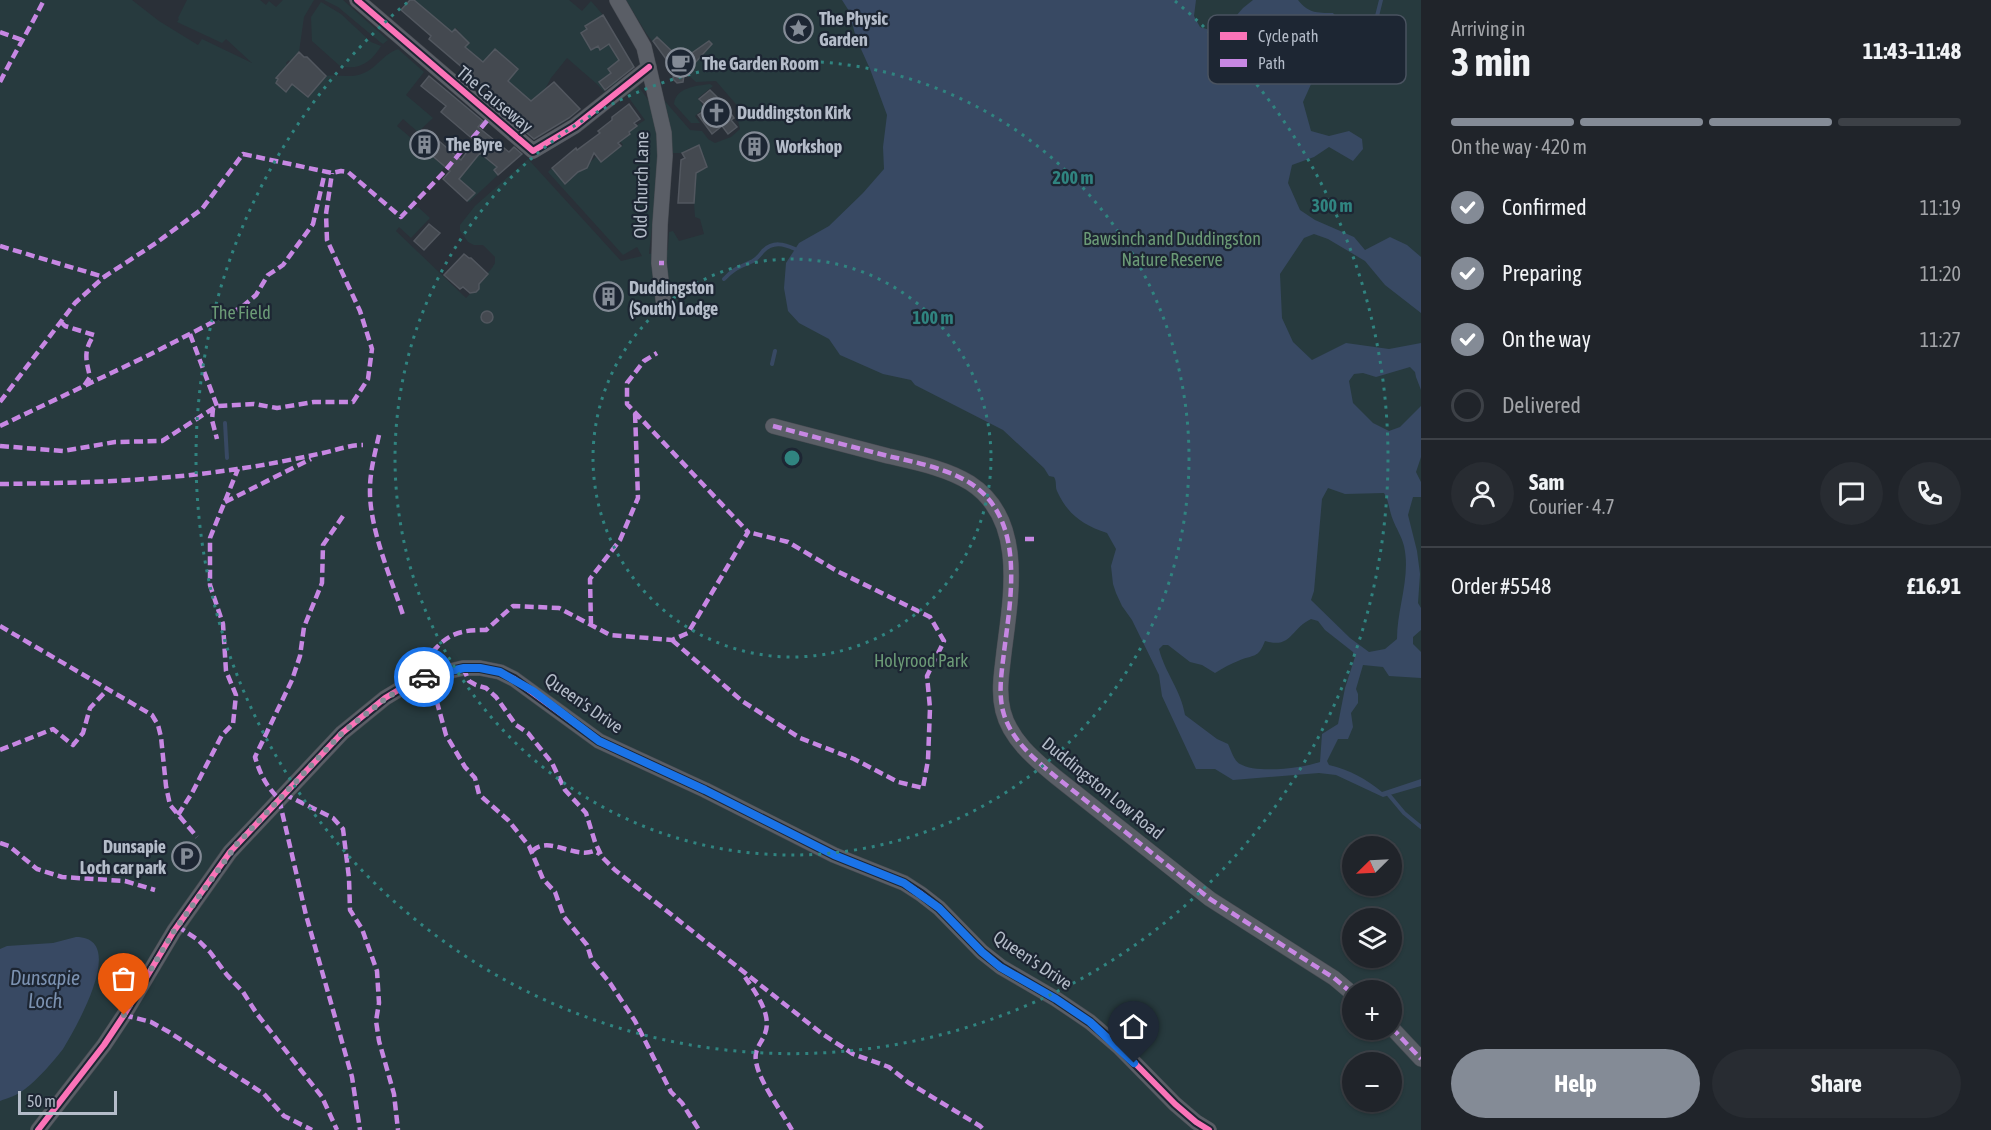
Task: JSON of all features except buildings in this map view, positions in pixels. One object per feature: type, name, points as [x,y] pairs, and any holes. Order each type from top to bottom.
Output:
[{"type":"street","name":"The Causeway","points":[[357,0],[532,151],[575,126],[649,67]]},
{"type":"street","name":"Old Church Lane","points":[[617,0],[638,34],[649,67],[664,133],[665,156],[659,254],[664,308]]},
{"type":"street","name":"Duddingston Low Road","points":[[773,426],[919,464],[970,483],[988,499],[1002,519],[1009,545],[1012,573],[1000,680],[1003,711],[1015,737],[1031,756],[1056,777],[1210,899],[1342,985]]},
{"type":"street","name":"Queen's Drive","points":[[38,1130],[104,1045],[174,931],[244,836],[342,733],[385,699],[425,676],[464,668],[500,672],[533,691],[599,741],[705,790],[834,855],[904,883],[939,908],[1000,967],[1056,999],[1090,1022],[1119,1047],[1175,1104],[1209,1130]]},
{"type":"street","points":[[1402,1039],[1421,1059]]},
{"type":"green space","name":"Holyrood Park","points":[[0,0],[132,0],[159,21],[198,45],[202,39],[252,63],[226,39],[222,43],[177,22],[187,0],[260,0],[266,5],[269,1],[276,7],[283,0],[314,0],[304,17],[299,52],[290,62],[289,60],[286,63],[276,83],[286,91],[295,76],[295,86],[308,97],[326,76],[354,76],[364,73],[398,49],[424,72],[406,95],[433,118],[418,132],[403,119],[397,126],[445,167],[411,204],[430,218],[411,238],[399,227],[396,231],[466,298],[479,289],[478,284],[492,268],[495,257],[483,245],[468,242],[460,231],[460,225],[475,206],[528,159],[621,261],[642,256],[637,247],[623,255],[548,172],[552,168],[565,183],[579,171],[586,169],[597,156],[602,161],[623,145],[611,129],[625,138],[630,134],[628,131],[645,120],[626,94],[637,85],[648,100],[656,132],[657,175],[649,254],[668,250],[669,232],[673,231],[679,241],[704,234],[700,219],[695,217],[694,203],[696,171],[707,168],[703,153],[690,148],[682,153],[673,153],[668,114],[663,99],[690,130],[702,131],[708,139],[715,143],[731,137],[740,129],[737,116],[741,110],[716,81],[696,82],[686,73],[683,82],[677,83],[673,79],[676,72],[646,33],[626,0],[1421,0],[1421,1130],[0,1130]]},
{"type":"green space","points":[[324,0],[343,0],[388,40],[383,44],[338,7]]},
{"type":"green space","points":[[414,0],[569,0],[582,11],[591,1],[603,15],[586,26],[587,29],[581,34],[591,50],[598,46],[600,49],[618,38],[621,43],[612,49],[619,61],[608,69],[619,83],[614,88],[612,85],[614,83],[608,75],[599,82],[606,94],[567,58],[551,78],[543,93],[536,101],[533,99],[531,101],[508,81],[518,68],[495,49],[483,62],[465,47],[469,43],[465,39],[449,46],[460,32],[456,28],[452,32]]},
{"type":"green space","points":[[321,2],[341,14],[371,42],[381,46],[374,56],[359,66],[340,66],[312,41],[311,17]]},
{"type":"green space","points":[[710,84],[713,86],[698,98],[704,108],[695,116],[700,123],[691,123],[674,104],[676,98],[688,88]]},
{"type":"green space","points":[[480,153],[497,167],[495,170],[499,174],[469,202],[467,201],[474,193],[459,179]]},
{"type":"water","name":"Bawsinch and Duddingston Nature Reserve","points":[[842,0],[1196,0],[1194,16],[1200,27],[1208,29],[1208,84],[1311,84],[1303,102],[1311,131],[1329,136],[1349,131],[1362,139],[1363,149],[1353,161],[1329,147],[1314,157],[1292,165],[1288,183],[1300,210],[1315,220],[1354,237],[1365,250],[1390,237],[1407,245],[1421,257],[1421,313],[1385,285],[1365,261],[1328,239],[1314,234],[1304,238],[1280,274],[1282,318],[1293,342],[1312,360],[1346,343],[1389,349],[1421,343],[1421,390],[1415,372],[1410,367],[1376,377],[1363,373],[1354,374],[1349,381],[1353,403],[1373,423],[1389,431],[1400,427],[1421,406],[1421,457],[1416,472],[1421,482],[1421,497],[1413,497],[1408,515],[1420,574],[1418,603],[1421,608],[1421,630],[1413,637],[1413,644],[1421,652],[1421,678],[1389,676],[1383,667],[1363,665],[1356,689],[1358,703],[1351,713],[1353,727],[1348,739],[1338,739],[1327,761],[1329,765],[1357,776],[1382,792],[1421,779],[1421,786],[1383,797],[1336,775],[1319,773],[1233,780],[1215,769],[1196,769],[1162,696],[1159,675],[1116,593],[1111,566],[1116,549],[1107,533],[1084,523],[1071,513],[1057,491],[1054,477],[1049,476],[1044,468],[1003,430],[915,385],[911,380],[883,374],[840,355],[829,339],[799,323],[788,311],[784,288],[786,263],[799,243],[829,226],[884,169],[883,147],[887,115],[856,38],[849,11]],"holes":[[[1328,488],[1345,494],[1384,493],[1403,543],[1406,569],[1397,639],[1385,649],[1369,652],[1350,638],[1311,600],[1314,591],[1322,499]],[[1311,619],[1318,621],[1325,630],[1353,652],[1355,657],[1345,688],[1338,724],[1322,734],[1320,762],[1291,768],[1268,769],[1257,769],[1238,763],[1228,744],[1217,739],[1185,715],[1159,649],[1163,645],[1168,645],[1190,662],[1202,665],[1215,673],[1232,663],[1255,655],[1265,641],[1281,642]]]},
{"type":"water","name":"Bawsinch and Duddingston Nature Reserve","points":[[1253,0],[1298,0],[1305,8],[1313,11],[1335,15],[1237,15]]},
{"type":"water","name":"Dunsapie Loch","points":[[76,937],[91,941],[98,952],[98,967],[94,985],[78,1023],[63,1049],[35,1081],[22,1091],[0,1101],[0,949],[7,946],[53,943]]},
{"type":"waterway","points":[[1377,15],[1381,0]]},
{"type":"waterway","points":[[724,279],[734,270],[755,260],[771,246],[783,245],[795,249]]},
{"type":"waterway","points":[[772,364],[775,351]]},
{"type":"waterway","points":[[225,423],[227,458]]},
{"type":"waterway","points":[[1389,795],[1404,813],[1421,827]]},
{"type":"marked path","points":[[0,82],[44,0]]},
{"type":"marked path","points":[[0,32],[22,40]]},
{"type":"marked path","points":[[0,402],[75,303],[104,277],[202,209],[243,154],[332,173],[348,172],[401,217],[444,172],[491,116]]},
{"type":"marked path","points":[[0,426],[149,355],[242,307],[256,295],[268,275],[283,265],[313,224],[325,172]]},
{"type":"marked path","points":[[0,446],[63,451],[115,442],[162,441],[217,406],[254,404],[277,408],[314,402],[353,402],[368,379],[372,349],[360,311],[327,240],[326,214],[332,173]]},
{"type":"marked path","points":[[0,246],[104,277]]},
{"type":"marked path","points":[[659,263],[664,263]]},
{"type":"marked path","points":[[61,322],[65,326],[94,335],[86,356],[90,377],[84,386]]},
{"type":"marked path","points":[[190,334],[217,406]]},
{"type":"marked path","points":[[422,660],[451,636],[467,631],[486,630],[513,606],[559,608],[610,635],[672,640],[688,633],[748,532],[627,404],[627,383],[644,361],[657,353]]},
{"type":"marked path","points":[[213,408],[212,420],[217,439]]},
{"type":"marked path","points":[[591,625],[590,579],[620,540],[638,498],[635,412]]},
{"type":"marked path","points":[[773,426],[940,469],[970,483],[988,498],[1000,517],[1011,560],[1010,607],[1001,674],[1003,711],[1011,731],[1031,756],[1210,899],[1342,985]]},
{"type":"marked path","points":[[379,435],[370,489],[373,521],[404,618]]},
{"type":"marked path","points":[[0,484],[149,479],[208,473],[259,466],[363,445]]},
{"type":"marked path","points":[[225,502],[311,459]]},
{"type":"marked path","points":[[178,815],[222,735],[233,724],[236,695],[226,671],[223,624],[210,585],[210,538],[238,469]]},
{"type":"marked path","points":[[343,516],[323,545],[322,583],[304,627],[300,656],[292,680],[255,757],[264,780],[279,799],[306,915],[352,1077],[360,1130]]},
{"type":"marked path","points":[[672,640],[742,701],[800,738],[854,759],[898,782],[923,788],[928,760],[930,708],[927,676],[944,641],[930,617],[837,571],[788,542],[748,532]]},
{"type":"marked path","points":[[1025,539],[1035,539]]},
{"type":"marked path","points":[[0,626],[152,715],[161,737],[170,805],[197,837]]},
{"type":"marked path","points":[[463,668],[469,681],[486,688],[496,697],[516,725],[528,733],[552,763],[565,790],[586,813],[602,857],[615,870],[821,1033],[853,1054],[889,1067],[909,1083],[984,1130]]},
{"type":"marked path","points":[[425,677],[435,695],[446,735],[465,767],[475,778],[479,794],[508,820],[529,846],[543,879],[555,892],[564,917],[587,945],[592,961],[610,983],[635,1021],[671,1092],[682,1103],[699,1130]]},
{"type":"marked path","points":[[0,750],[53,729],[73,745],[83,733],[90,708],[108,689]]},
{"type":"marked path","points":[[284,794],[333,818],[343,829],[350,910],[362,929],[377,971],[379,1003],[376,1021],[379,1041],[394,1094],[398,1130]]},
{"type":"marked path","points":[[0,843],[9,846],[37,869],[62,877],[125,881],[155,890]]},
{"type":"marked path","points":[[532,851],[546,845],[578,852],[594,851],[600,854]]},
{"type":"marked path","points":[[177,926],[198,940],[243,992],[257,1014],[322,1097],[337,1130]]},
{"type":"marked path","points":[[745,977],[762,1005],[767,1020],[764,1036],[756,1054],[758,1069],[792,1130]]},
{"type":"marked path","points":[[124,1015],[151,1022],[169,1032],[264,1094],[284,1116],[312,1130]]},
{"type":"marked path","points":[[1402,1039],[1421,1059]]},
{"type":"cycle path","points":[[357,0],[533,151],[575,126],[649,67]]},
{"type":"cycle path","points":[[38,1130],[104,1045],[174,931],[230,852],[342,733],[385,698],[425,677],[463,668],[480,668],[500,672],[514,679],[599,741],[705,790],[834,855],[904,883],[939,908],[982,952],[1001,967],[1090,1022],[1119,1047],[1175,1104],[1209,1130]]},
{"type":"way so far","points":[[124,1015],[174,931],[237,844],[342,733],[385,699],[424,677]]},
{"type":"place","name":"The Physic Garden","points":[[798,28]]},
{"type":"place","name":"The Garden Room","points":[[681,63]]},
{"type":"place","name":"Duddingston Kirk","points":[[716,112]]},
{"type":"place","name":"The Byre","points":[[425,144]]},
{"type":"place","name":"Workshop","points":[[755,146]]},
{"type":"place","name":"Duddingston (South) Lodge","points":[[608,297]]},
{"type":"place","name":"Dunsapie Loch car park","points":[[187,856]]},
{"type":"route","points":[[424,677],[464,668],[500,672],[533,691],[599,741],[705,790],[834,855],[904,883],[939,908],[1000,967],[1056,999],[1090,1022],[1134,1063]]},
{"type":"park label","name":"The Field","points":[[241,312]]}]
